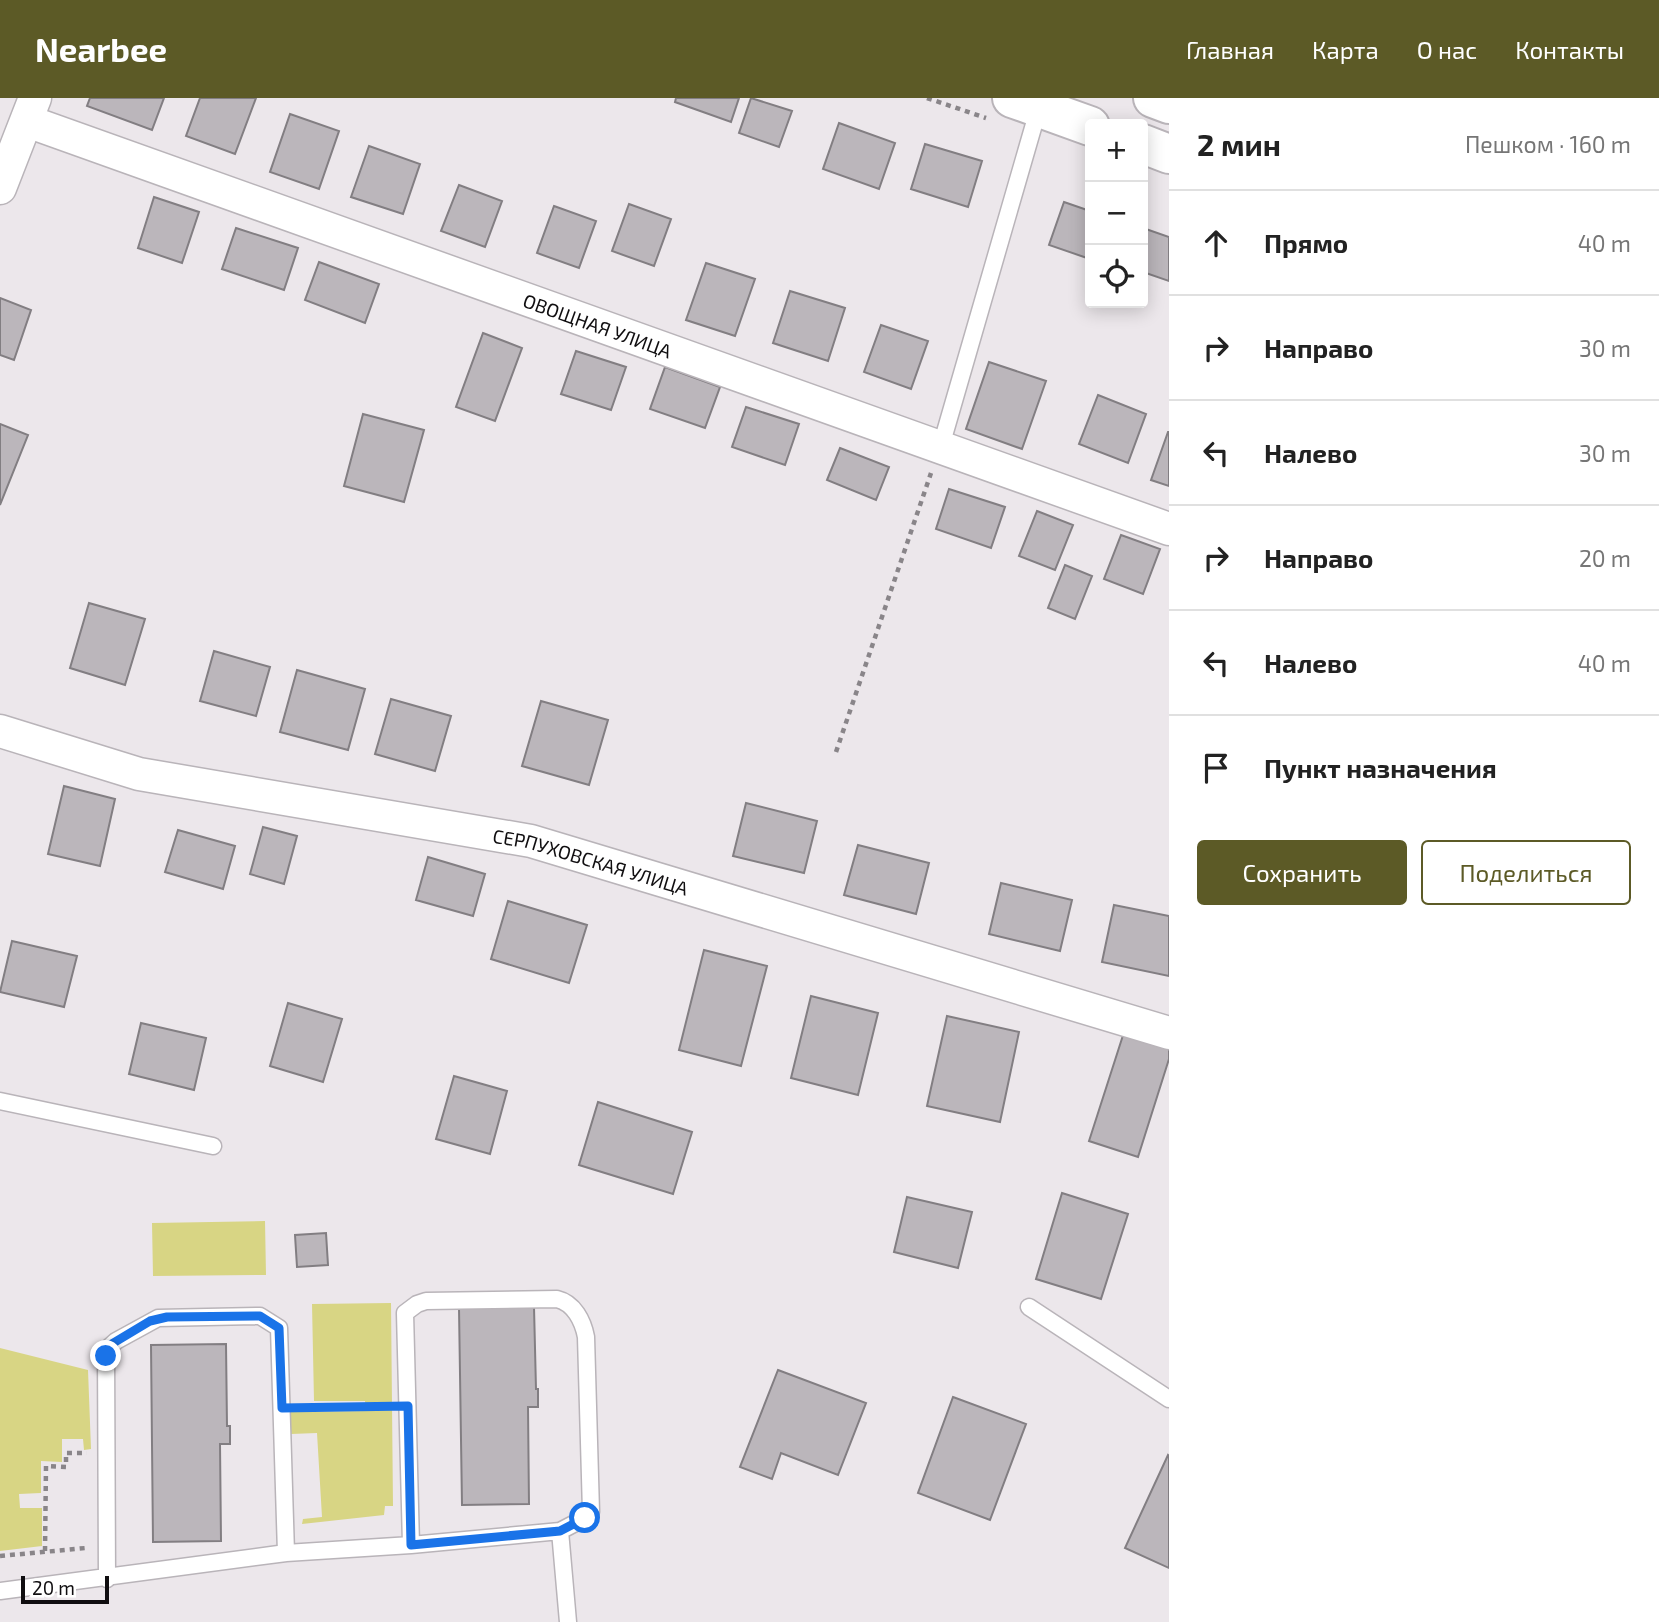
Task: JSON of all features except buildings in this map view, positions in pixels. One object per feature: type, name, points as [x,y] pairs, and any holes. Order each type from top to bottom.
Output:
[{"type":"main road","points":[[1153,98],[1169,104]]},
{"type":"main road","points":[[1026,103],[1085,124]]},
{"type":"main road","points":[[1148,146],[1169,154]]},
{"type":"street","name":"ОВОЩНАЯ УЛИЦА","points":[[31,109],[1169,529]]},
{"type":"street","points":[[0,185],[31,109]]},
{"type":"street","name":"СЕРПУХОВСКАЯ УЛИЦА","points":[[0,731],[139,774],[531,841],[1169,1032]]},
{"type":"lane","points":[[941,446],[1026,103]]},
{"type":"lane","points":[[0,1101],[213,1146]]},
{"type":"lane","points":[[0,1591],[107,1579],[286,1553],[411,1545],[560,1531],[591,1512],[586,1337],[580,1318],[565,1301],[440,1300],[416,1304],[405,1313],[411,1545]]},
{"type":"lane","points":[[1028,1307],[1169,1398]]},
{"type":"lane","points":[[107,1579],[106,1350],[116,1340],[158,1318],[260,1316],[279,1328],[286,1553]]},
{"type":"lane","points":[[560,1531],[568,1622]]},
{"type":"path","points":[[836,752],[941,446]]},
{"type":"path","points":[[282,1408],[408,1406]]},
{"type":"path","points":[[45,1552],[46,1466],[66,1467],[66,1453],[106,1453]]},
{"type":"path","points":[[0,1556],[107,1546]]},
{"type":"shaded area","points":[[265,1221],[266,1275],[153,1276],[152,1223]]},
{"type":"shaded area","points":[[391,1303],[393,1506],[385,1506],[384,1515],[302,1524],[303,1519],[322,1517],[317,1433],[291,1434],[291,1412],[366,1411],[365,1401],[314,1401],[312,1304]]},
{"type":"shaded area","points":[[0,1348],[88,1370],[91,1449],[84,1450],[83,1439],[62,1439],[62,1462],[41,1461],[41,1493],[19,1494],[20,1508],[42,1508],[42,1546],[0,1551]]},
{"type":"route","points":[[106,1356],[110,1345],[158,1318],[266,1318],[279,1328],[282,1408],[408,1406],[411,1545],[560,1531],[585,1518]]}]
